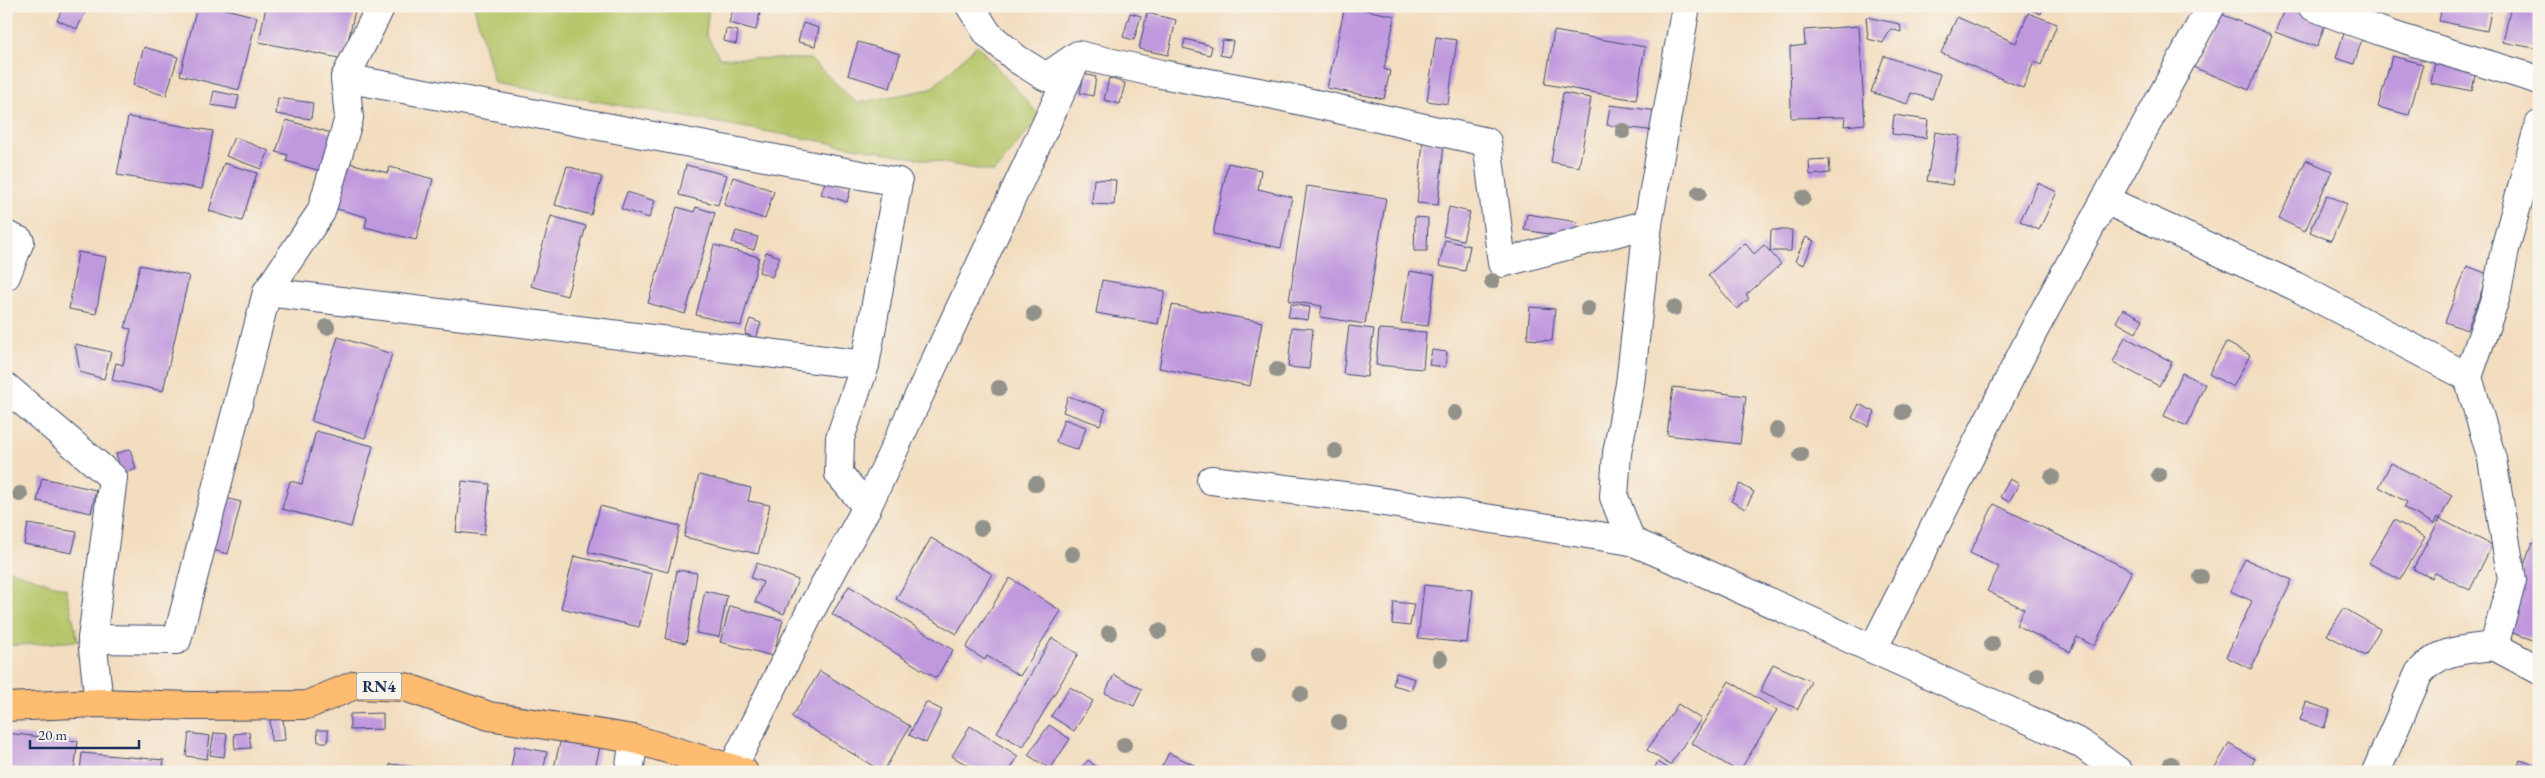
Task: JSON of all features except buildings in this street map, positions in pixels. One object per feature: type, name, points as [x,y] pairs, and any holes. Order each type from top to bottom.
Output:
[{"type":"highway","name":"RN4","points":[[6,707],[99,703],[191,706],[307,705],[354,685],[405,687],[489,716],[634,739],[739,769]]},
{"type":"street","points":[[92,639],[177,640],[267,292],[321,212],[349,118],[345,78],[381,6]]},
{"type":"street","points":[[970,6],[988,34],[1017,58],[1046,77],[1078,55],[1160,74],[1275,95],[1487,142],[1502,263],[1648,224]]},
{"type":"street","points":[[1631,542],[1614,496],[1617,453],[1630,384],[1648,224],[1686,6]]},
{"type":"street","points":[[1873,649],[2034,330],[2211,6]]},
{"type":"street","points":[[2312,6],[2365,28],[2414,40],[2539,80]]},
{"type":"street","points":[[739,769],[812,608],[866,507],[1078,55]]},
{"type":"street","points":[[345,78],[898,182],[865,365],[840,438],[839,474],[866,507]]},
{"type":"street","points":[[2494,646],[2512,580],[2492,459],[2468,377],[2496,296],[2505,249],[2539,125]]},
{"type":"street","points":[[2105,200],[2295,286],[2468,377]]},
{"type":"street","points":[[6,235],[20,242],[6,276]]},
{"type":"street","points":[[267,292],[865,365]]},
{"type":"street","points":[[6,387],[114,478],[92,639],[99,703]]},
{"type":"street","points":[[1212,480],[1352,496],[1631,542],[1703,572],[2080,743],[2119,772]]},
{"type":"street","points":[[2376,772],[2419,673],[2430,661],[2452,652],[2494,646],[2539,670]]},
{"type":"street","points":[[629,772],[634,739]]},
{"type":"path","points":[[826,11],[877,6]]},
{"type":"green space","points":[[474,6],[709,6],[706,34],[720,58],[810,59],[857,103],[931,89],[977,45],[1040,116],[994,172],[494,83]]},
{"type":"green space","points":[[6,569],[66,589],[78,641],[6,646]]}]
